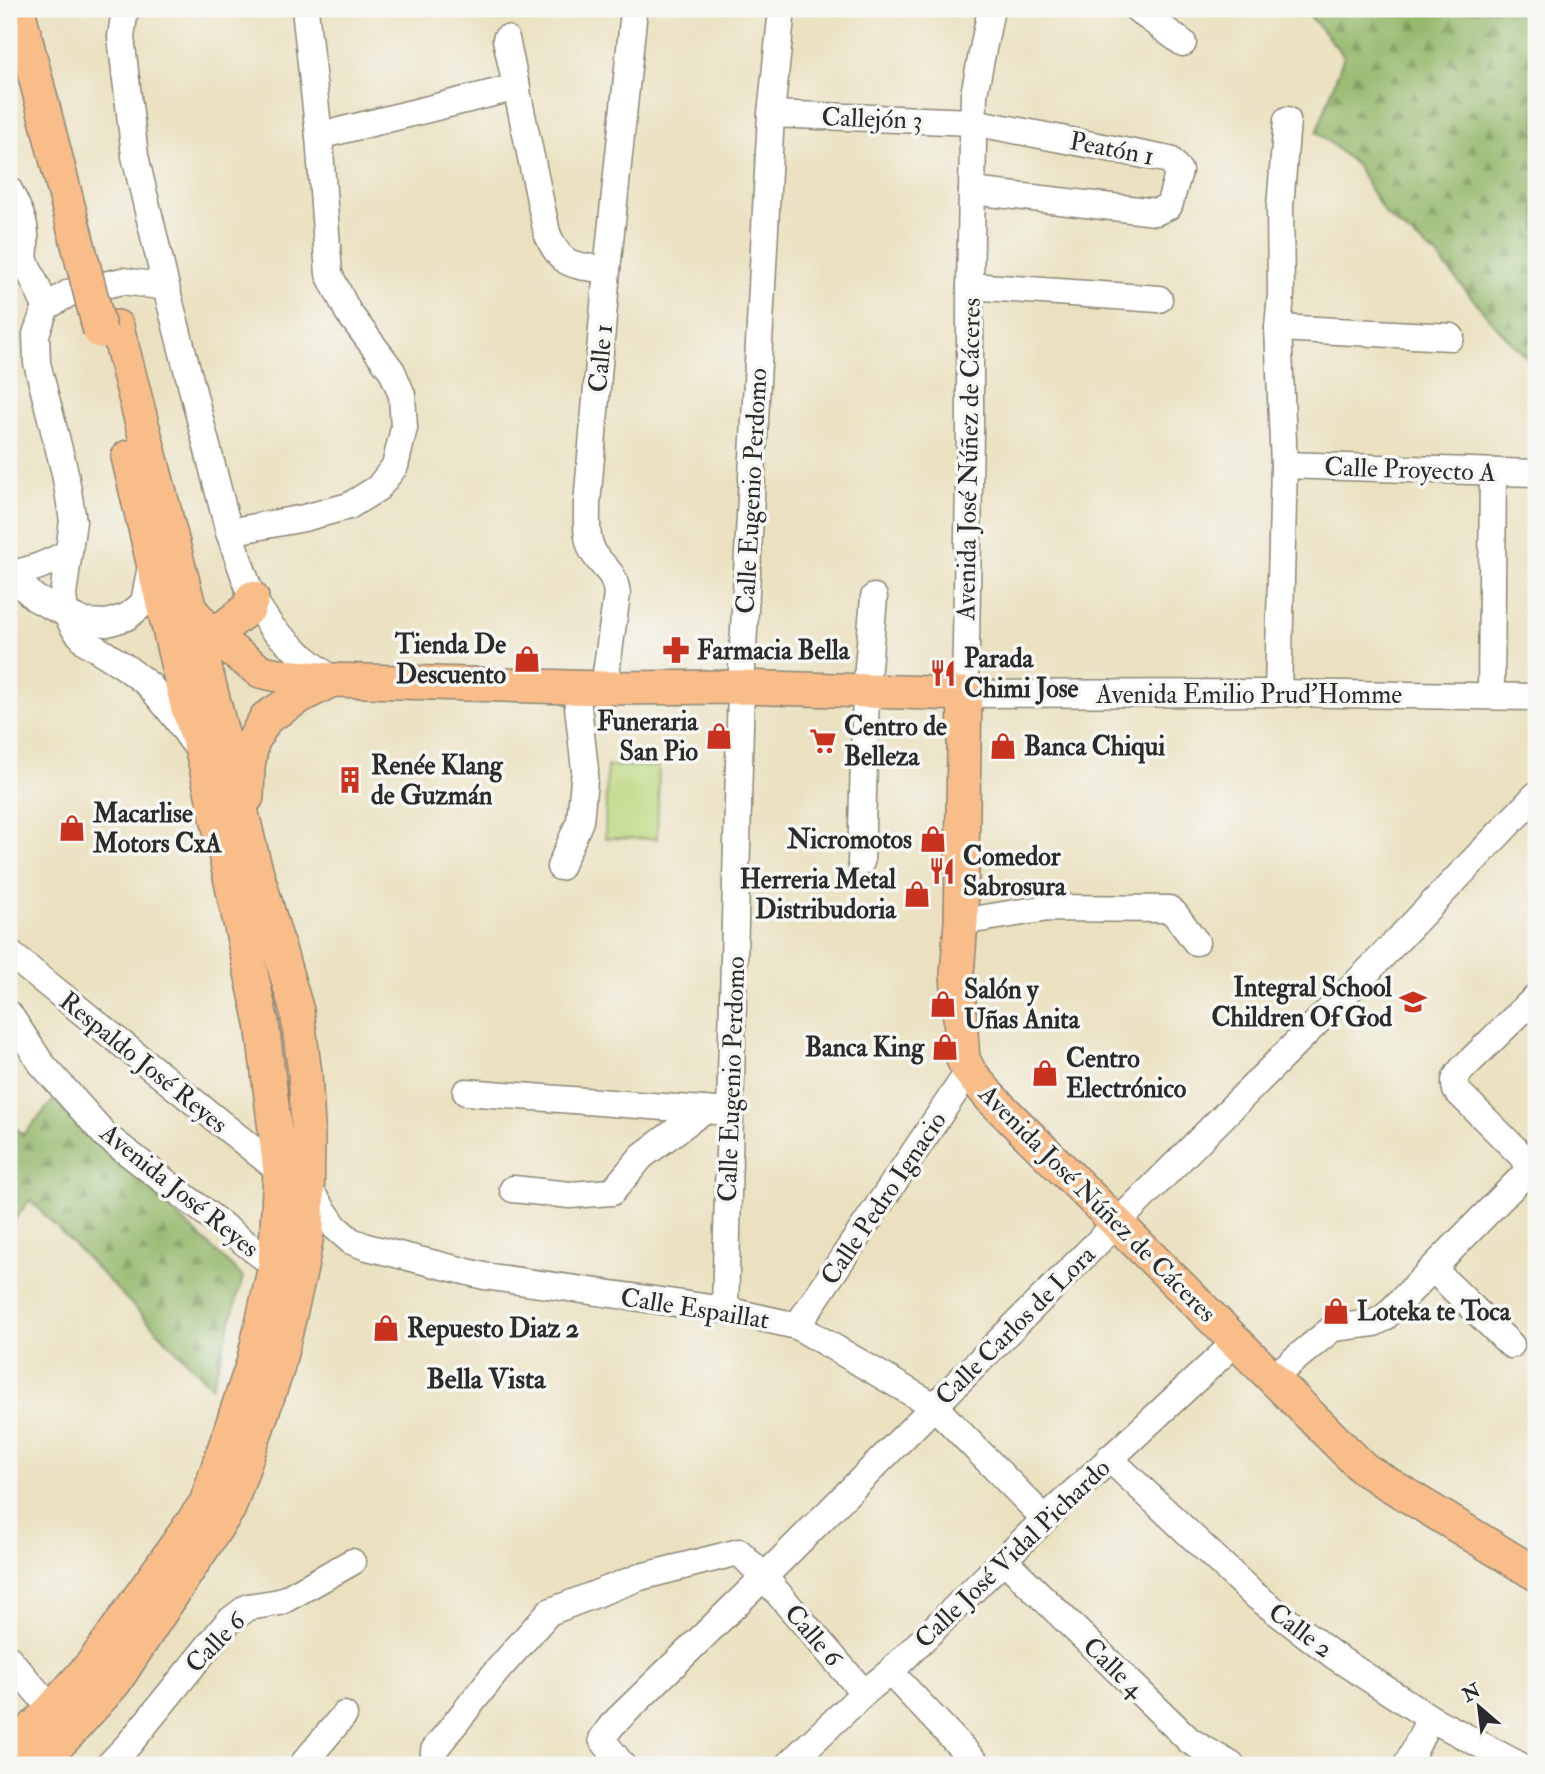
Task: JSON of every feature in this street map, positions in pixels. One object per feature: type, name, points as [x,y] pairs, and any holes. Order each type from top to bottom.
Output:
[{"type":"main road","points":[[9,1753],[114,1683],[229,1508],[280,1357],[307,1236],[308,1188],[305,1074],[297,1011],[253,859],[190,609],[18,9]]},
{"type":"main road","points":[[36,9],[108,329],[152,561],[187,705],[204,758],[262,1023],[280,1171],[275,1266],[253,1363],[206,1503],[94,1662],[37,1765]]},
{"type":"main road","points":[[214,635],[250,608],[252,598]]},
{"type":"main road","name":"Avenida Emilio Prud'Homme","points":[[190,609],[227,647],[260,671],[282,676],[590,688],[741,687],[965,694]]},
{"type":"main road","name":"Avenida Emilio Prud'Homme","points":[[253,859],[247,796],[252,743],[266,718],[332,680]]},
{"type":"main road","name":"Avenida José Núñez de Cáceres","points":[[965,694],[961,922],[957,975],[963,1059],[969,1071],[990,1097],[1364,1469],[1536,1574]]},
{"type":"street","points":[[125,9],[121,37],[135,156],[229,532],[252,598],[272,628],[332,680]]},
{"type":"street","points":[[229,532],[349,506],[378,488],[395,466],[404,428],[402,396],[392,371],[348,312],[329,274],[319,136],[305,9]]},
{"type":"street","name":"Calle Eugenio Perdomo","points":[[725,1310],[717,1111],[771,114],[782,9]]},
{"type":"street","name":"Avenida José Núñez de Cáceres","points":[[965,694],[974,94],[990,9]]},
{"type":"street","points":[[1137,9],[1183,43]]},
{"type":"street","name":"Calle 1","points":[[560,867],[580,821],[590,688],[617,594],[608,568],[591,547],[587,533],[587,504],[607,270],[633,20]]},
{"type":"street","points":[[506,39],[547,233],[558,255],[571,264],[607,270]]},
{"type":"street","points":[[319,136],[517,87]]},
{"type":"street","name":"Callejón 3","points":[[771,114],[973,122]]},
{"type":"street","points":[[1278,693],[1284,465],[1278,328],[1280,207],[1287,120]]},
{"type":"street","name":"Peatón 1","points":[[972,191],[1156,212],[1169,206],[1179,171],[1170,160],[973,122]]},
{"type":"street","points":[[9,190],[22,215],[27,236],[17,257],[46,307]]},
{"type":"street","points":[[166,287],[123,281],[71,292],[46,307],[36,334],[37,363],[65,473],[73,521],[63,595],[65,612],[86,642],[149,685],[204,758]]},
{"type":"street","points":[[970,286],[1159,299]]},
{"type":"street","points":[[1278,328],[1451,337]]},
{"type":"street","name":"Calle Proyecto A","points":[[1284,465],[1536,473]]},
{"type":"street","points":[[1491,696],[1493,472]]},
{"type":"street","points":[[10,573],[30,571],[69,552]]},
{"type":"street","points":[[10,573],[22,587],[50,607],[85,622],[107,623],[127,617],[144,603],[152,561]]},
{"type":"street","points":[[861,862],[866,691],[874,597]]},
{"type":"street","name":"Avenida Emilio Prud'Homme","points":[[965,694],[1278,693],[1536,697]]},
{"type":"street","name":"Calle Carlos de Lora","points":[[622,1765],[602,1739],[612,1725],[764,1577],[1371,968],[1536,795]]},
{"type":"street","points":[[961,922],[1048,908],[1169,909],[1196,942]]},
{"type":"street","name":"Respaldo José Reyes","points":[[9,953],[280,1171]]},
{"type":"street","points":[[1273,1377],[1333,1328],[1374,1324],[1384,1318],[1535,1167],[1456,1090],[1454,1083],[1455,1077],[1463,1068],[1536,997]]},
{"type":"street","name":"Avenida José Reyes","points":[[9,1014],[41,1063],[106,1136],[275,1266]]},
{"type":"street","name":"Calle Pedro Ignacio","points":[[797,1326],[969,1071]]},
{"type":"street","points":[[466,1092],[717,1111]]},
{"type":"street","points":[[513,1189],[570,1195],[612,1192],[642,1156],[717,1111]]},
{"type":"street","name":"Calle Espaillat","points":[[308,1188],[335,1227],[351,1241],[367,1247],[484,1276],[725,1310],[797,1326],[934,1406],[1045,1519]]},
{"type":"street","points":[[1433,1269],[1511,1345]]},
{"type":"street","name":"Calle José Vidal Pichardo","points":[[788,1765],[890,1672],[1109,1458],[1236,1342]]},
{"type":"street","name":"Calle 2","points":[[1109,1458],[1252,1593],[1333,1655],[1430,1718],[1519,1765]]},
{"type":"street","name":"Calle 6","points":[[434,1765],[433,1750],[549,1612],[640,1577],[738,1552],[764,1577],[864,1693]]},
{"type":"street","name":"Calle 4","points":[[1004,1560],[1190,1741],[1231,1765]]},
{"type":"street","name":"Calle 6","points":[[109,1765],[228,1622],[247,1607],[280,1602],[352,1562]]},
{"type":"street","points":[[9,1659],[61,1720]]},
{"type":"street","points":[[890,1672],[978,1765]]},
{"type":"street","points":[[302,1765],[344,1715]]},
{"type":"street","points":[[1407,1765],[1430,1718]]},
{"type":"green space","points":[[1304,9],[1536,9],[1536,367],[1493,323],[1437,256],[1385,214],[1356,165],[1317,132],[1344,56]]},
{"type":"green space","points":[[607,766],[659,767],[657,839],[605,838]]},
{"type":"green space","points":[[54,1100],[243,1277],[212,1387],[30,1200],[9,1227],[9,1121],[23,1135]]},
{"type":"place","name":"Farmacia Bella","points":[[676,650]]},
{"type":"place","name":"Tienda De Descuento","points":[[527,659]]},
{"type":"place","name":"Parada Chimi Jose","points":[[943,673]]},
{"type":"place","name":"Funeraria San Pio","points":[[719,736]]},
{"type":"place","name":"Centro de Belleza","points":[[823,741]]},
{"type":"place","name":"Banca Chiqui","points":[[1003,746]]},
{"type":"place","name":"Renée Klang de Guzmán","points":[[350,780]]},
{"type":"place","name":"Macarlise Motors CxA","points":[[72,828]]},
{"type":"place","name":"Nicromotos","points":[[933,839]]},
{"type":"place","name":"Comedor Sabrosura","points":[[942,871]]},
{"type":"place","name":"Herreria Metal Distribudoria","points":[[917,894]]},
{"type":"place","name":"Integral School Children Of God","points":[[1413,1002]]},
{"type":"place","name":"Salón y Uñas Anita","points":[[943,1004]]},
{"type":"place","name":"Banca King","points":[[945,1047]]},
{"type":"place","name":"Centro Electrónico","points":[[1045,1073]]},
{"type":"place","name":"Loteka te Toca","points":[[1336,1311]]},
{"type":"place","name":"Repuesto Diaz 2","points":[[386,1328]]},
{"type":"district","name":"Bella Vista","points":[[486,1378]]}]
